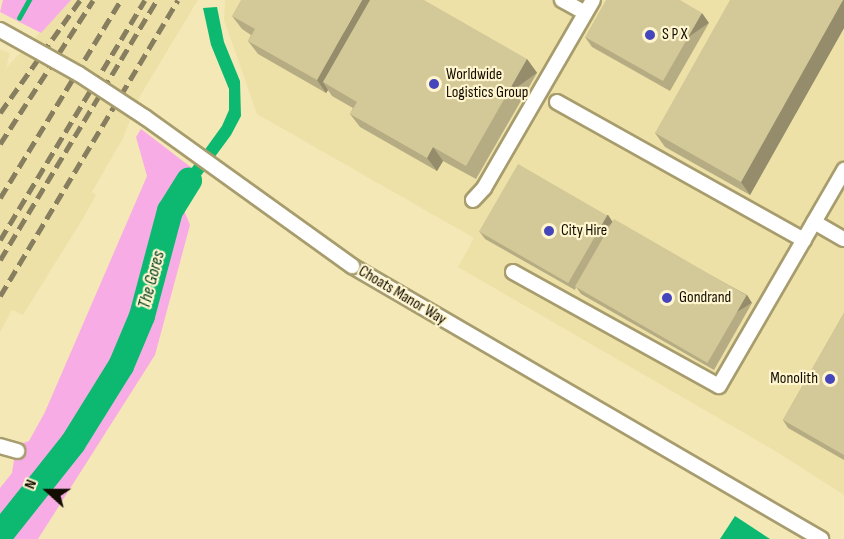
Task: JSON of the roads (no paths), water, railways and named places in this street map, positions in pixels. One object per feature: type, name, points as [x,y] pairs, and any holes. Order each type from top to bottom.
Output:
[{"type":"street","points":[[562,0],[585,13]]},
{"type":"street","points":[[473,200],[484,188],[593,0]]},
{"type":"street","name":"Choats Manor Way","points":[[0,30],[79,74],[146,117],[352,266],[820,539]]},
{"type":"street","points":[[557,102],[804,240]]},
{"type":"street","points":[[513,272],[719,386],[844,170]]},
{"type":"street","points":[[814,222],[844,239]]},
{"type":"street","points":[[0,446],[17,451]]},
{"type":"waterway","points":[[19,18],[29,0]]},
{"type":"waterway","name":"The Gores","points":[[0,535],[73,443],[121,366],[142,316],[170,211],[189,181]]},
{"type":"railway","points":[[0,113],[80,0]]},
{"type":"railway","points":[[0,144],[93,0]]},
{"type":"railway","points":[[0,198],[121,0]]},
{"type":"railway","points":[[0,240],[145,0]]},
{"type":"railway","points":[[0,260],[157,0]]},
{"type":"railway","points":[[0,296],[178,0]]},
{"type":"place","name":"S P X","points":[[650,35]]},
{"type":"place","name":"Worldwide Logistics Group","points":[[434,84]]},
{"type":"place","name":"City Hire","points":[[549,231]]},
{"type":"place","name":"Gondrand","points":[[667,298]]},
{"type":"place","name":"Monolith","points":[[830,379]]}]
